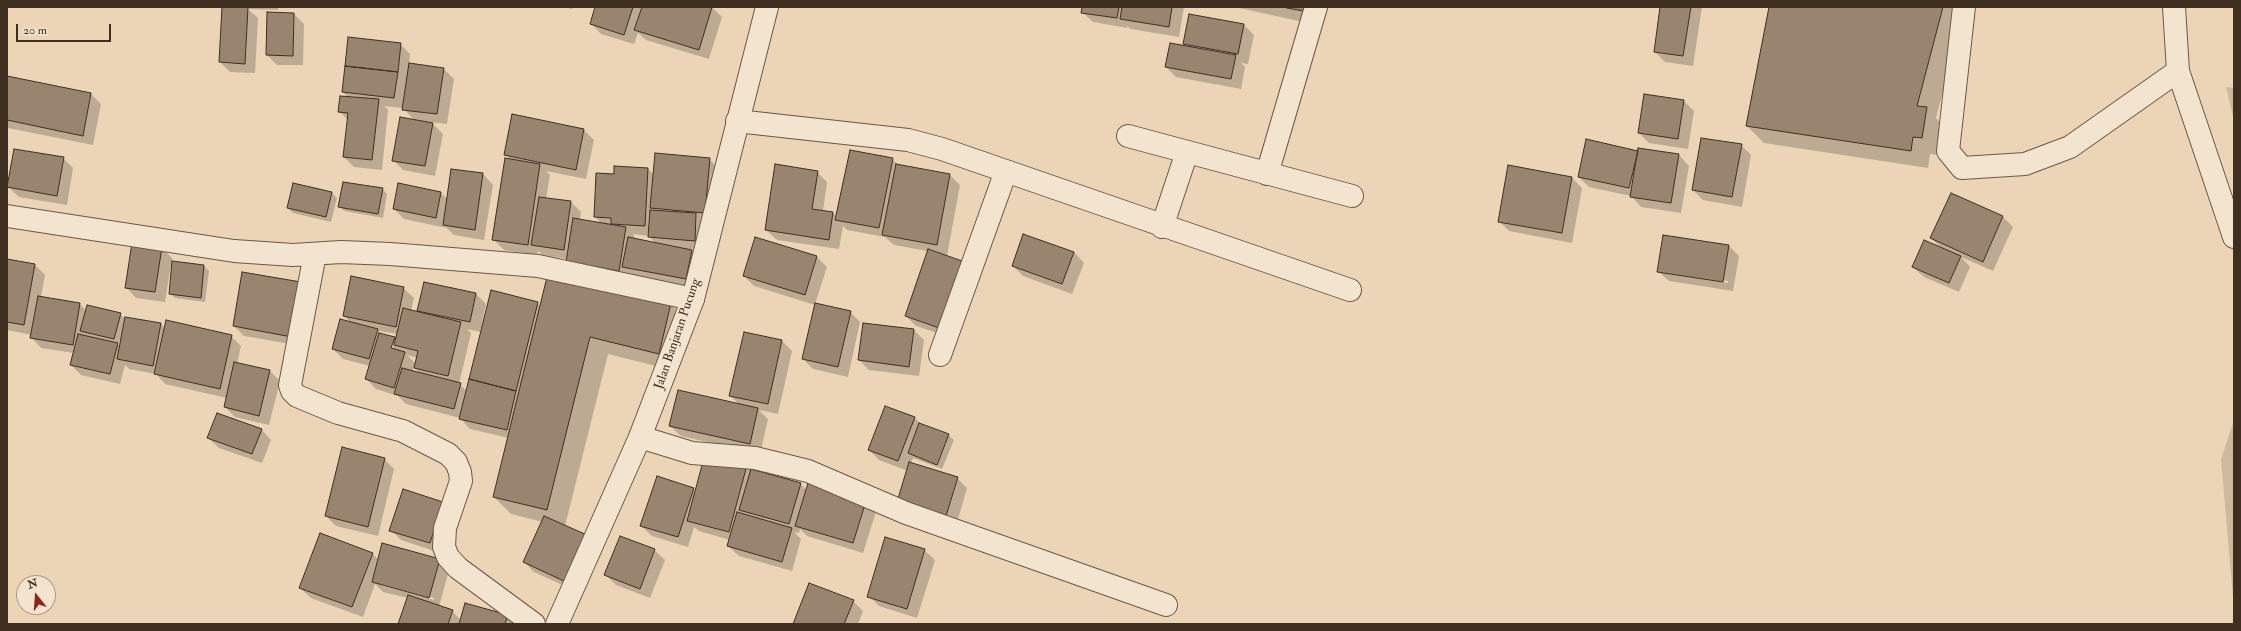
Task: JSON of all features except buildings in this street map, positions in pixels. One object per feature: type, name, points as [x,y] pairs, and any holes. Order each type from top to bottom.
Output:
[{"type":"street","name":"Jalan Banjaran Pucung","points":[[557,624],[640,437],[693,299],[767,7]]},
{"type":"street","points":[[1268,174],[1316,7]]},
{"type":"street","points":[[1964,7],[1948,152],[1962,168],[2025,164],[2070,147],[2178,71]]},
{"type":"street","points":[[2174,7],[2178,71],[2234,237]]},
{"type":"street","points":[[737,121],[908,140],[942,149],[1162,227],[1350,290]]},
{"type":"street","points":[[1128,136],[1352,196]]},
{"type":"street","points":[[1162,227],[1187,152]]},
{"type":"street","points":[[940,355],[1006,171]]},
{"type":"street","points":[[7,216],[234,251],[293,255],[341,252],[390,254],[538,266],[693,299]]},
{"type":"street","points":[[315,254],[290,384],[292,391],[297,396],[338,413],[403,431],[448,454],[456,462],[460,472],[461,481],[445,528],[444,547],[448,557],[458,568],[534,624]]},
{"type":"street","points":[[640,437],[692,453],[755,458],[808,471],[906,513],[1166,605]]},
{"type":"shaded area","points":[[2226,87],[2234,88],[2234,121]]},
{"type":"shaded area","points":[[2234,420],[2234,597],[2233,598],[2221,459]]}]
